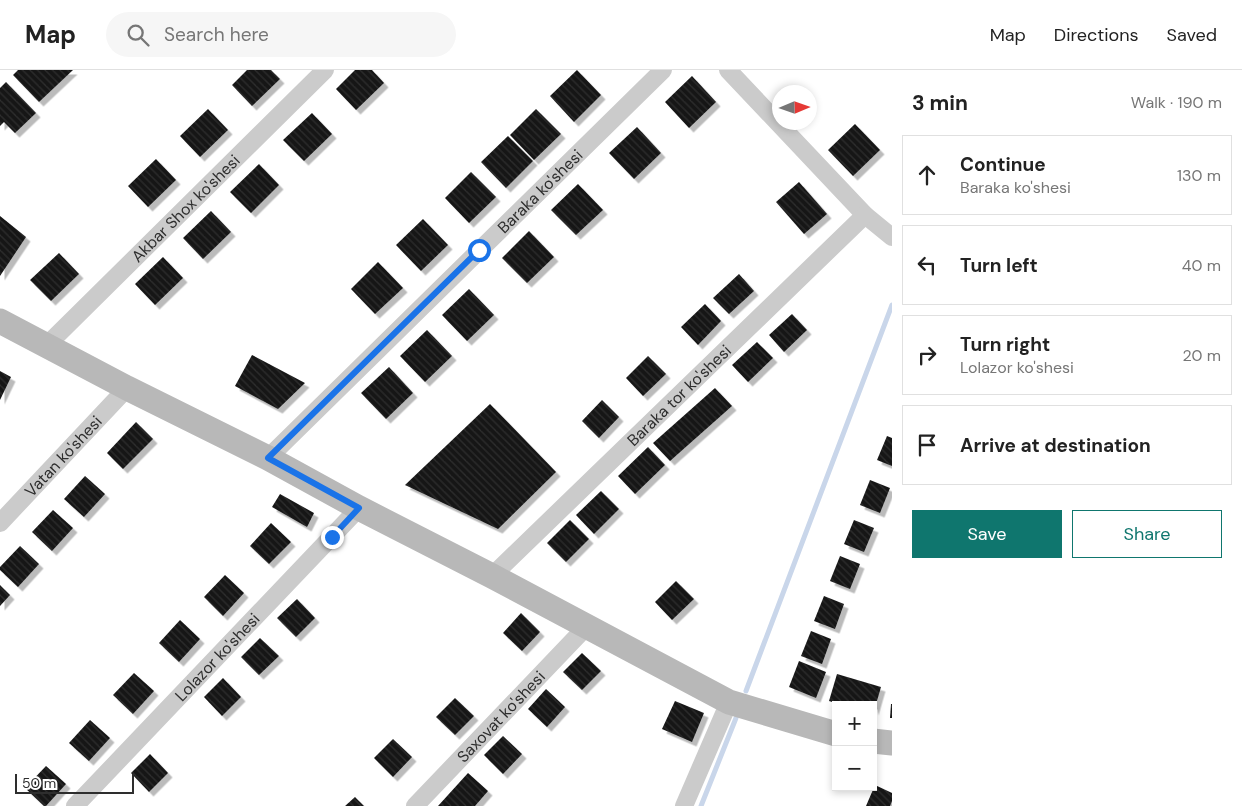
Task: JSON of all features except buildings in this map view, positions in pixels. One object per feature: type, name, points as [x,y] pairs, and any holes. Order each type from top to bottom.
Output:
[{"type":"street","name":"Akbar Shox ko'shesi","points":[[46,346],[325,70]]},
{"type":"street","name":"Baraka ko'shesi","points":[[268,458],[662,70]]},
{"type":"street","points":[[728,70],[865,215],[892,237]]},
{"type":"street","name":"Baraka tor ko'shesi","points":[[492,576],[865,215]]},
{"type":"street","points":[[0,321],[127,388],[268,458],[359,508],[492,576],[729,702],[832,733]]},
{"type":"street","name":"Vatan ko'shesi","points":[[0,523],[127,388]]},
{"type":"street","name":"Lolazor ko'shesi","points":[[75,806],[359,508]]},
{"type":"street","name":"Saxovat ko'shesi","points":[[415,806],[587,626]]},
{"type":"street","points":[[684,806],[729,702]]},
{"type":"street","points":[[877,741],[892,743]]},
{"type":"waterway","points":[[746,691],[892,305]]},
{"type":"waterway","points":[[701,806],[736,718]]},
{"type":"route","points":[[332,537],[359,508],[268,458],[479,250]]}]
